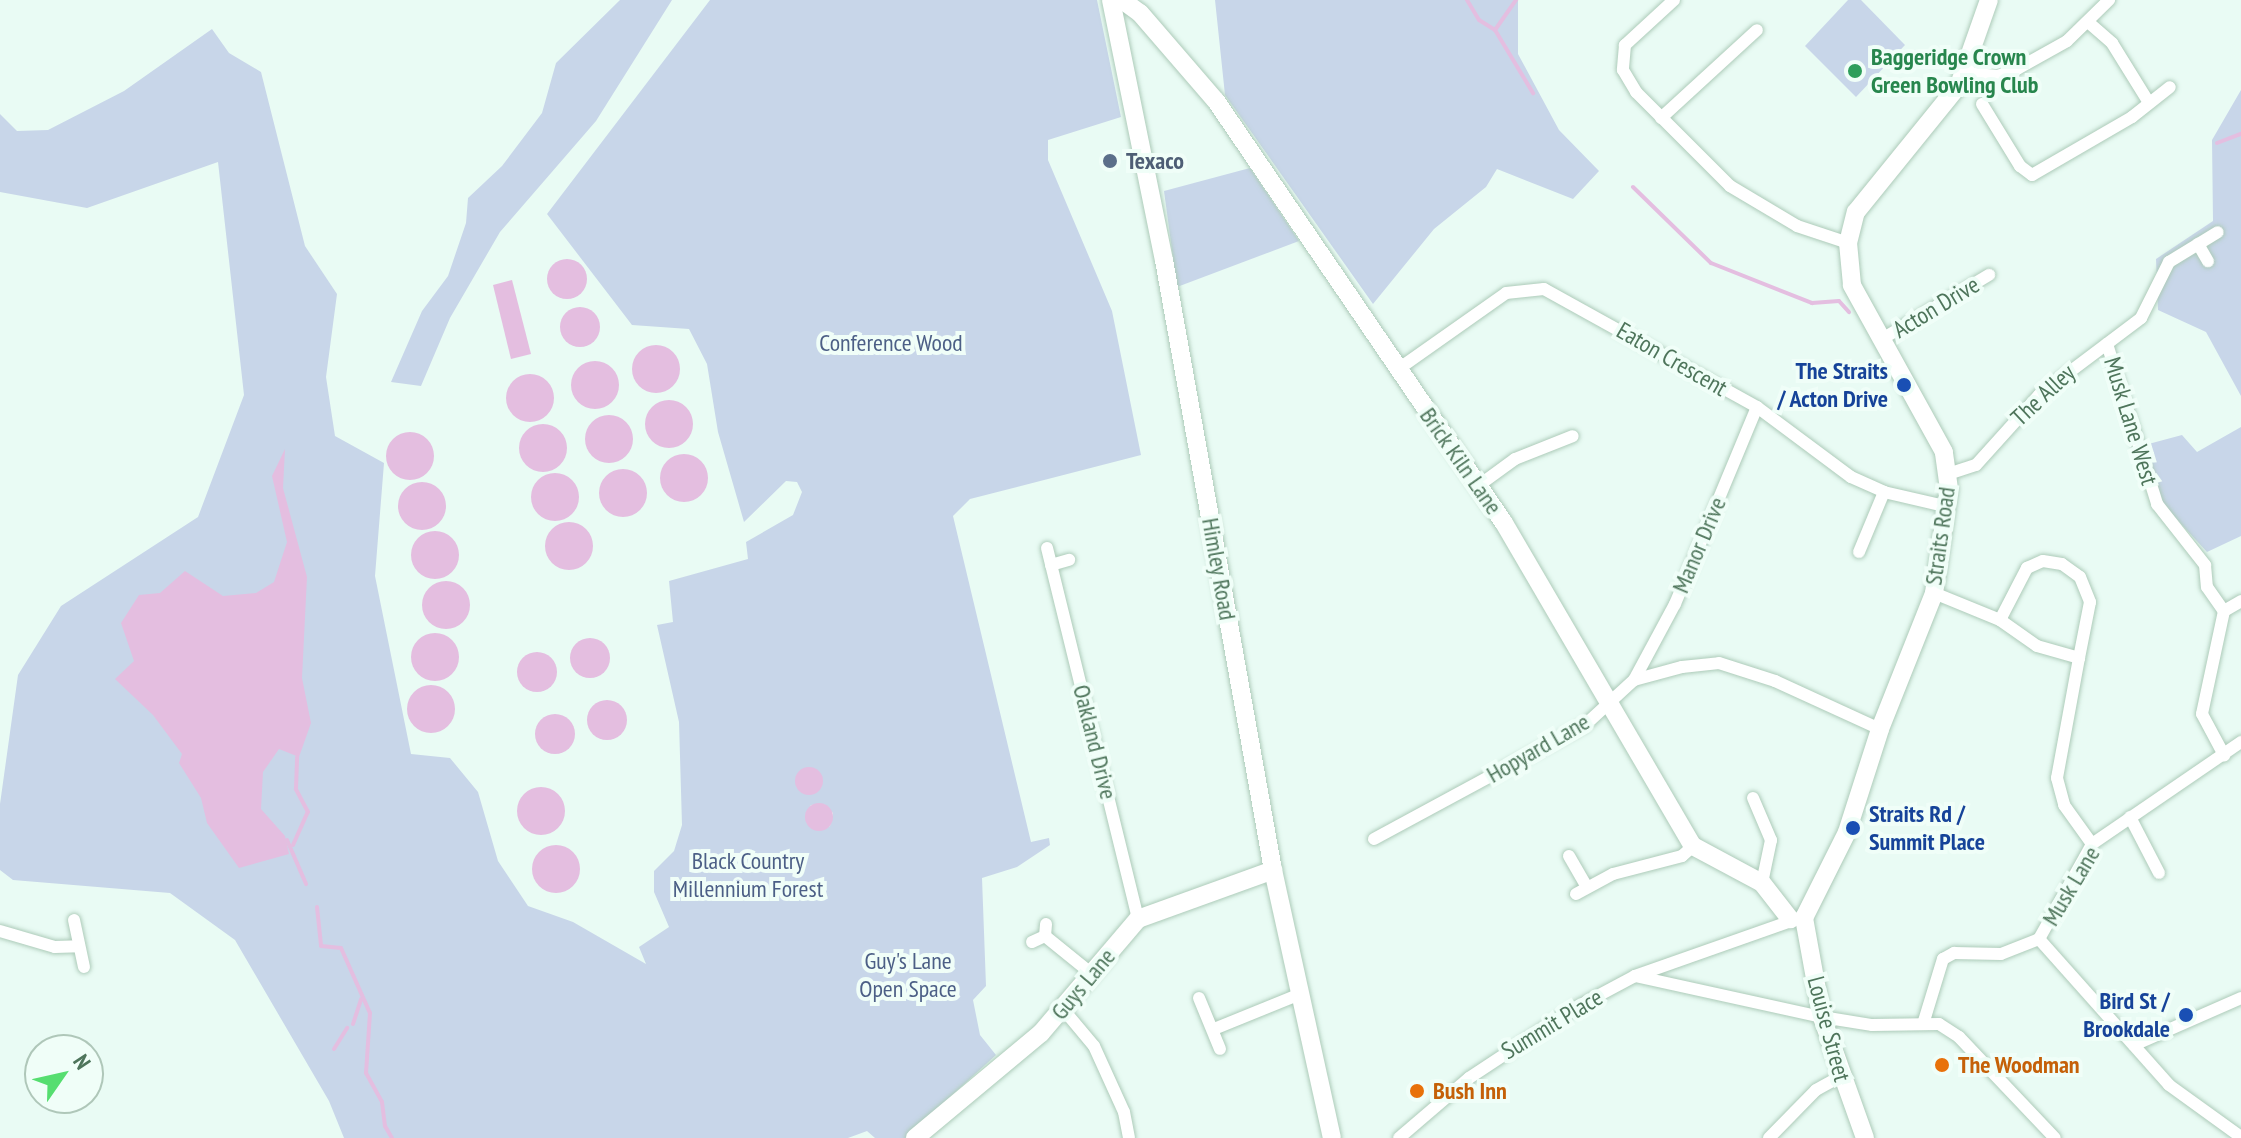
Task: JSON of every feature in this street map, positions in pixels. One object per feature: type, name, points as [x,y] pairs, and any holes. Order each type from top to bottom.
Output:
[{"type":"street","name":"Himley Road","points":[[1111,0],[1164,260],[1273,870],[1332,1138]]},
{"type":"street","name":"Brick Kiln Lane","points":[[1122,0],[1140,13],[1216,101],[1478,486],[1693,846]]},
{"type":"street","points":[[1674,0],[1625,45],[1622,58],[1636,92],[1730,186],[1797,226],[1848,243]]},
{"type":"street","name":"Straits Road","points":[[1797,918],[1847,832],[1880,729],[1934,593],[1949,507],[1948,474],[1934,432],[1852,285],[1848,243],[1856,212],[1950,99],[1974,51],[1989,0]]},
{"type":"street","points":[[1965,73],[1998,76],[2017,69],[2088,22],[2109,0]]},
{"type":"street","points":[[2088,22],[2112,43],[2148,101]]},
{"type":"street","points":[[1661,118],[1757,30]]},
{"type":"street","points":[[1982,104],[2020,166],[2032,175],[2132,117],[2148,101],[2170,87]]},
{"type":"street","name":"The Alley","points":[[1948,474],[1976,465],[2039,395],[2149,310],[2169,262],[2218,232]]},
{"type":"street","points":[[2198,244],[2208,261]]},
{"type":"street","name":"Acton Drive","points":[[1882,339],[1989,275]]},
{"type":"street","name":"Eaton Crescent","points":[[1397,370],[1506,293],[1544,289],[1757,407],[1851,477],[1884,492],[1949,507]]},
{"type":"street","name":"Musk Lane West","points":[[2107,344],[2157,504],[2205,565],[2207,587],[2224,611]]},
{"type":"street","name":"Manor Drive","points":[[1634,680],[1675,604],[1757,407]]},
{"type":"street","points":[[1478,486],[1515,459],[1573,436]]},
{"type":"street","points":[[1859,552],[1884,492]]},
{"type":"street","name":"Oakland Drive","points":[[1047,548],[1138,919]]},
{"type":"street","points":[[1051,565],[1069,560]]},
{"type":"street","points":[[2000,620],[2027,568],[2043,561],[2062,564],[2080,577],[2090,602],[2057,778],[2064,805],[2092,844]]},
{"type":"street","points":[[1934,593],[2000,620],[2029,642],[2079,658]]},
{"type":"street","points":[[2224,755],[2202,714],[2224,611],[2241,601]]},
{"type":"street","points":[[1634,680],[1719,663],[1775,681],[1880,729]]},
{"type":"street","name":"Hopyard Lane","points":[[1374,839],[1585,725],[1634,680]]},
{"type":"street","name":"Musk Lane","points":[[1924,1021],[1943,959],[1954,953],[2001,954],[2039,939],[2092,844],[2241,742]]},
{"type":"street","points":[[1753,798],[1771,840],[1762,883]]},
{"type":"street","points":[[2130,817],[2159,873]]},
{"type":"street","points":[[1569,856],[1582,890],[1613,874],[1682,856],[1693,846],[1762,883],[1797,918]]},
{"type":"street","points":[[1138,919],[1273,870]]},
{"type":"street","name":"Summit Place","points":[[1399,1138],[1517,1043],[1635,976],[1797,918]]},
{"type":"street","name":"Louise Street","points":[[1797,918],[1822,1017],[1865,1138]]},
{"type":"street","name":"Guys Lane","points":[[915,1138],[1018,1055],[1063,1009],[1138,919]]},
{"type":"street","points":[[74,920],[84,967]]},
{"type":"street","points":[[1032,942],[1046,930],[1092,974]]},
{"type":"street","points":[[0,931],[55,947],[79,946]]},
{"type":"street","points":[[2039,939],[2169,1085],[2241,1137]]},
{"type":"street","points":[[1635,976],[1872,1025],[1924,1021],[1959,1037],[2055,1138]]},
{"type":"street","points":[[1214,1029],[1300,994]]},
{"type":"street","points":[[1199,998],[1220,1049]]},
{"type":"street","points":[[2134,1045],[2241,998]]},
{"type":"street","points":[[1063,1009],[1094,1046],[1124,1112],[1129,1138]]},
{"type":"street","points":[[1769,1138],[1816,1090],[1841,1076]]},
{"type":"green space","points":[[620,0],[672,0],[596,121],[500,232],[450,318],[421,386],[391,382],[422,311],[448,276],[466,223],[468,198],[502,166],[542,113],[556,63]]},
{"type":"green space","points":[[710,0],[1097,0],[1121,117],[1048,140],[1048,160],[1112,311],[1141,455],[970,499],[953,516],[1031,842],[1049,838],[1050,845],[1017,867],[982,878],[986,986],[973,1000],[980,1035],[996,1055],[905,1138],[875,1138],[867,1131],[848,1138],[344,1138],[329,1101],[235,940],[170,893],[13,880],[0,870],[0,804],[18,675],[61,606],[198,517],[244,395],[218,162],[87,208],[0,192],[0,114],[17,131],[48,130],[124,91],[212,29],[229,53],[261,72],[305,246],[337,294],[326,377],[335,436],[384,463],[375,576],[411,754],[450,758],[478,792],[498,861],[528,906],[573,922],[646,964],[639,947],[669,927],[654,892],[654,871],[674,851],[682,825],[679,722],[657,625],[673,622],[669,581],[748,559],[746,542],[793,515],[802,492],[797,482],[786,481],[744,522],[718,432],[707,364],[689,329],[632,325],[547,214]],"holes":[[[824,804],[833,813],[830,826],[822,830],[806,813],[811,805]]]},
{"type":"green space","points":[[1215,0],[1518,0],[1518,54],[1559,130],[1599,171],[1573,199],[1497,169],[1486,187],[1434,229],[1373,304],[1225,95]]},
{"type":"green space","name":"Baggeridge Crown Green Bowling Club","points":[[1848,0],[1861,0],[1905,45],[1856,97],[1805,46]]},
{"type":"green space","points":[[2241,90],[2241,396],[2206,332],[2158,310],[2156,259],[2213,221],[2212,140]]},
{"type":"green space","points":[[1250,168],[1299,241],[1177,287],[1164,191]]},
{"type":"green space","points":[[2241,427],[2241,536],[2207,552],[2159,500],[2141,446],[2182,435],[2197,452]]},
{"type":"shaded area","points":[[567,259],[581,265],[587,279],[581,293],[567,299],[553,293],[547,279],[553,265]]},
{"type":"shaded area","points":[[512,280],[531,354],[511,359],[493,285]]},
{"type":"shaded area","points":[[580,307],[594,313],[600,327],[594,341],[580,347],[566,341],[560,327],[566,313]]},
{"type":"shaded area","points":[[656,345],[673,352],[680,369],[673,386],[656,393],[639,386],[632,369],[639,352]]},
{"type":"shaded area","points":[[595,361],[612,368],[619,385],[612,402],[595,409],[578,402],[571,385],[578,368]]},
{"type":"shaded area","points":[[530,374],[547,381],[554,398],[547,415],[530,422],[513,415],[506,398],[513,381]]},
{"type":"shaded area","points":[[669,400],[686,407],[693,424],[686,441],[669,448],[652,441],[645,424],[652,407]]},
{"type":"shaded area","points":[[609,415],[626,422],[633,439],[626,456],[609,463],[592,456],[585,439],[592,422]]},
{"type":"shaded area","points":[[543,424],[560,431],[567,448],[560,465],[543,472],[526,465],[519,448],[526,431]]},
{"type":"shaded area","points":[[410,432],[427,439],[434,456],[427,473],[410,480],[393,473],[386,456],[393,439]]},
{"type":"shaded area","points":[[285,449],[283,488],[307,577],[302,678],[311,723],[299,757],[279,749],[263,772],[261,809],[285,836],[289,854],[239,868],[207,823],[201,798],[179,763],[182,754],[153,715],[115,679],[134,661],[121,623],[139,595],[160,593],[185,571],[223,596],[256,593],[274,582],[287,542],[272,476]]},
{"type":"shaded area","points":[[684,454],[701,461],[708,478],[701,495],[684,502],[667,495],[660,478],[667,461]]},
{"type":"shaded area","points":[[623,469],[640,476],[647,493],[640,510],[623,517],[606,510],[599,493],[606,476]]},
{"type":"shaded area","points":[[555,473],[572,480],[579,497],[572,514],[555,521],[538,514],[531,497],[538,480]]},
{"type":"shaded area","points":[[422,482],[439,489],[446,506],[439,523],[422,530],[405,523],[398,506],[405,489]]},
{"type":"shaded area","points":[[569,522],[586,529],[593,546],[586,563],[569,570],[552,563],[545,546],[552,529]]},
{"type":"shaded area","points":[[435,531],[452,538],[459,555],[452,572],[435,579],[418,572],[411,555],[418,538]]},
{"type":"shaded area","points":[[446,581],[463,588],[470,605],[463,622],[446,629],[429,622],[422,605],[429,588]]},
{"type":"shaded area","points":[[435,633],[452,640],[459,657],[452,674],[435,681],[418,674],[411,657],[418,640]]},
{"type":"shaded area","points":[[590,638],[604,644],[610,658],[604,672],[590,678],[576,672],[570,658],[576,644]]},
{"type":"shaded area","points":[[537,652],[551,658],[557,672],[551,686],[537,692],[523,686],[517,672],[523,658]]},
{"type":"shaded area","points":[[431,685],[448,692],[455,709],[448,726],[431,733],[414,726],[407,709],[414,692]]},
{"type":"shaded area","points":[[607,700],[621,706],[627,720],[621,734],[607,740],[593,734],[587,720],[593,706]]},
{"type":"shaded area","points":[[555,714],[569,720],[575,734],[569,748],[555,754],[541,748],[535,734],[541,720]]},
{"type":"shaded area","points":[[809,767],[819,771],[823,781],[819,791],[809,795],[799,791],[795,781],[799,771]]},
{"type":"shaded area","points":[[541,787],[558,794],[565,811],[558,828],[541,835],[524,828],[517,811],[524,794]]},
{"type":"shaded area","points":[[819,803],[829,807],[833,817],[829,827],[819,831],[809,827],[805,817],[809,807]]},
{"type":"shaded area","points":[[556,845],[573,852],[580,869],[573,886],[556,893],[539,886],[532,869],[539,852]]},
{"type":"waterway","points":[[1467,0],[1479,20],[1495,30],[1533,93]]},
{"type":"waterway","points":[[1495,30],[1516,0]]},
{"type":"waterway","points":[[2217,143],[2241,134]]},
{"type":"waterway","points":[[1633,187],[1711,263],[1812,303],[1839,301],[1849,312]]},
{"type":"waterway","points":[[293,845],[308,812],[296,789],[297,757]]},
{"type":"waterway","points":[[287,840],[306,884]]},
{"type":"waterway","points":[[317,907],[321,946],[341,948],[370,1013],[366,1073],[382,1102],[385,1126],[392,1138]]},
{"type":"waterway","points":[[353,1024],[361,999]]},
{"type":"waterway","points":[[334,1049],[347,1028]]},
{"type":"place","name":"Baggeridge Crown Green Bowling Club","points":[[1855,71]]},
{"type":"place","name":"Texaco","points":[[1110,161]]},
{"type":"place","name":"The Straits / Acton Drive","points":[[1904,385]]},
{"type":"place","name":"Straits Rd / Summit Place","points":[[1853,828]]},
{"type":"place","name":"Bird St / Brookdale","points":[[2186,1015]]},
{"type":"place","name":"The Woodman","points":[[1942,1065]]},
{"type":"place","name":"Bush Inn","points":[[1417,1091]]},
{"type":"park label","name":"Conference Wood","points":[[891,343]]},
{"type":"park label","name":"Black Country Millennium Forest","points":[[748,875]]},
{"type":"park label","name":"Guy's Lane Open Space","points":[[908,975]]}]
